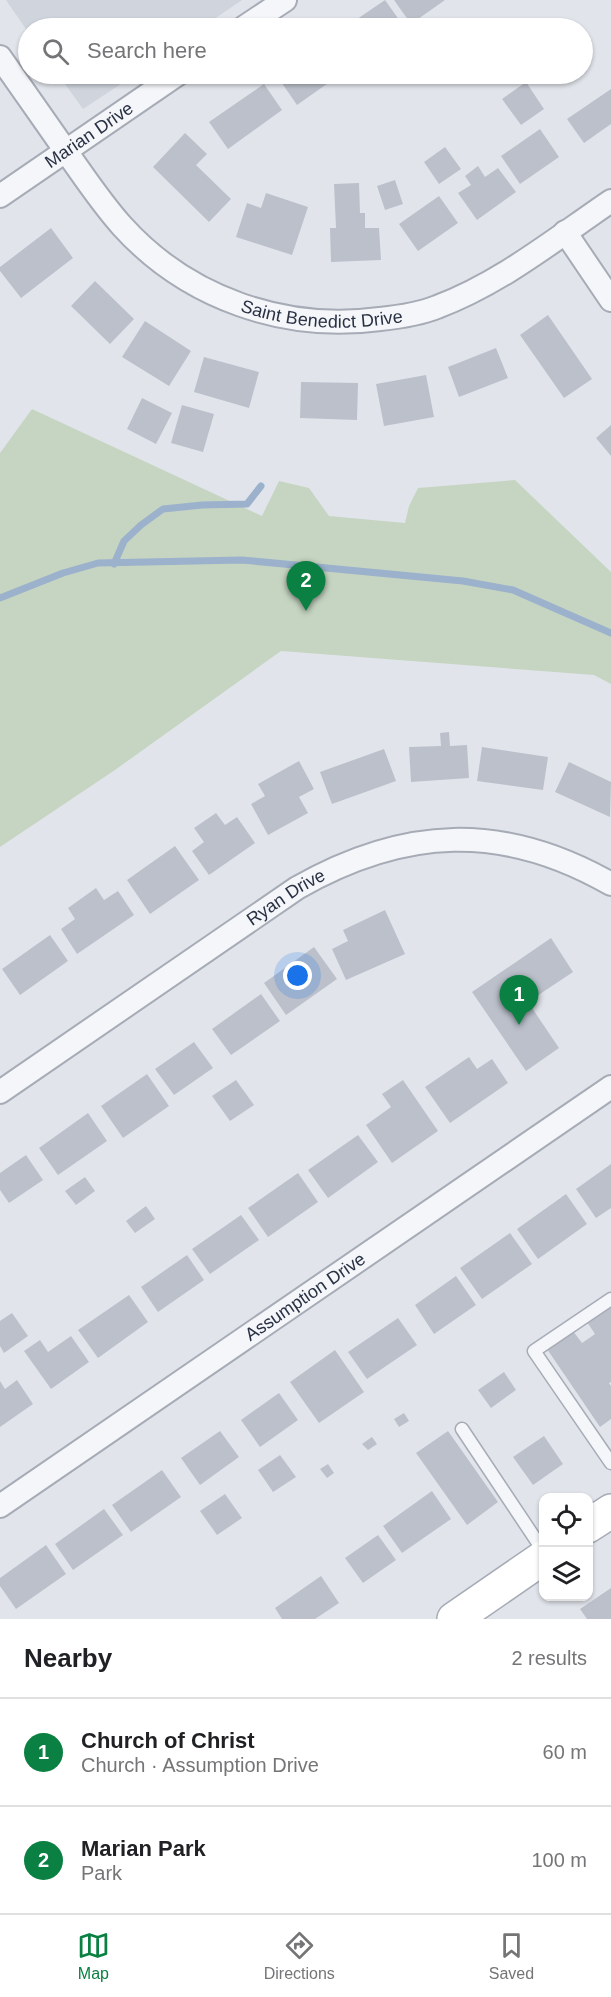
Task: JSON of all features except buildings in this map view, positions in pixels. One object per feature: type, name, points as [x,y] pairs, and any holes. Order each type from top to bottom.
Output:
[{"type":"main road","points":[[593,1523],[611,1511]]},
{"type":"main road","points":[[454,1619],[539,1560]]},
{"type":"street","points":[[258,18],[285,0]]},
{"type":"street","name":"Saint Benedict Drive","points":[[0,57],[18,83]]},
{"type":"street","name":"Saint Benedict Drive","points":[[19,84],[101,201],[122,227],[147,251],[176,273],[236,305],[265,314],[327,323],[360,322],[435,308],[505,274],[611,201]]},
{"type":"street","name":"Marian Drive","points":[[0,196],[163,84]]},
{"type":"street","points":[[565,232],[611,300]]},
{"type":"street","name":"Ryan Drive","points":[[0,1092],[297,888],[359,858],[395,847],[429,841],[459,839],[492,841],[522,846],[553,856],[611,884]]},
{"type":"street","name":"Assumption Drive","points":[[0,1506],[611,1087]]},
{"type":"lane","points":[[611,1299],[534,1351],[611,1463]]},
{"type":"lane","points":[[462,1429],[540,1547]]},
{"type":"shaded area","points":[[6,0],[242,0],[216,18],[18,18]]},
{"type":"shaded area","points":[[65,84],[121,84],[83,109]]},
{"type":"green space","points":[[32,409],[262,516],[279,481],[309,488],[329,516],[405,523],[409,506],[418,488],[515,480],[611,572],[611,684],[594,675],[281,651],[115,770],[0,847],[0,453]]},
{"type":"waterway","points":[[114,564],[124,541],[163,509],[247,504],[261,486]]},
{"type":"waterway","points":[[0,598],[63,573],[98,563],[242,560],[463,581],[513,590],[611,633]]},
{"type":"place","name":"Marian Park","points":[[306,611]]},
{"type":"place","name":"Church of Christ","points":[[519,1025]]}]
